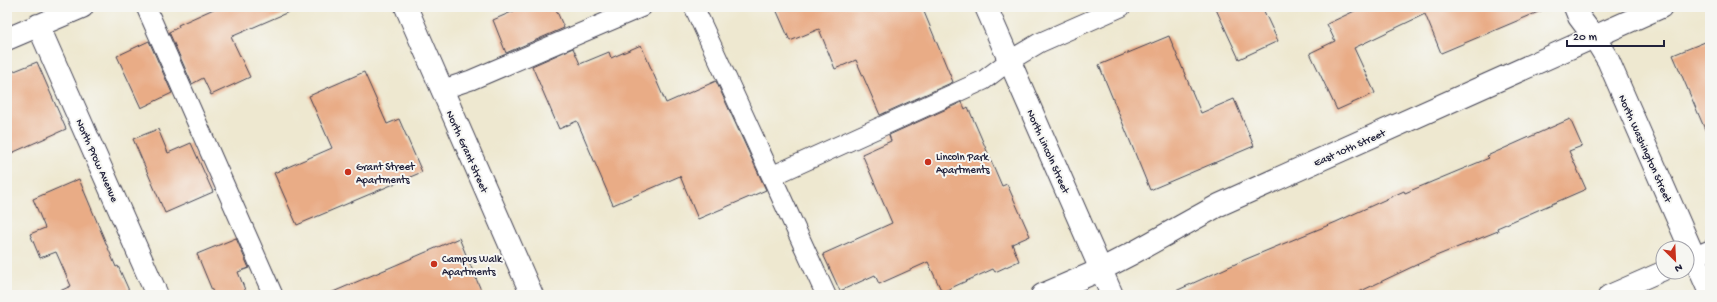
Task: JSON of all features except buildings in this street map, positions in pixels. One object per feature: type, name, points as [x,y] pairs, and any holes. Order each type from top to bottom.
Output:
[{"type":"street","points":[[7,39],[82,7]]},
{"type":"street","name":"North Grant Street","points":[[406,7],[441,90],[532,295]]},
{"type":"street","name":"North Lincoln Street","points":[[986,7],[1112,295]]},
{"type":"street","name":"North Washington Street","points":[[1575,7],[1579,17],[1594,37],[1609,64],[1697,256],[1710,293]]},
{"type":"street","name":"East 10th Street","points":[[1042,295],[1100,270],[1218,205],[1661,7]]},
{"type":"street","name":"North Prow Avenue","points":[[38,26],[157,295]]},
{"type":"lane","points":[[146,7],[273,295]]},
{"type":"lane","points":[[441,90],[471,80],[642,7]]},
{"type":"lane","points":[[694,7],[826,295]]},
{"type":"lane","points":[[772,176],[984,80],[1009,61],[1039,43],[1121,7]]},
{"type":"lane","points":[[1608,295],[1655,274]]},
{"type":"place","name":"Lincoln Park Apartments","points":[[928,162]]},
{"type":"place","name":"Grant Street Apartments","points":[[348,172]]},
{"type":"place","name":"Campus Walk Apartments","points":[[434,264]]}]
